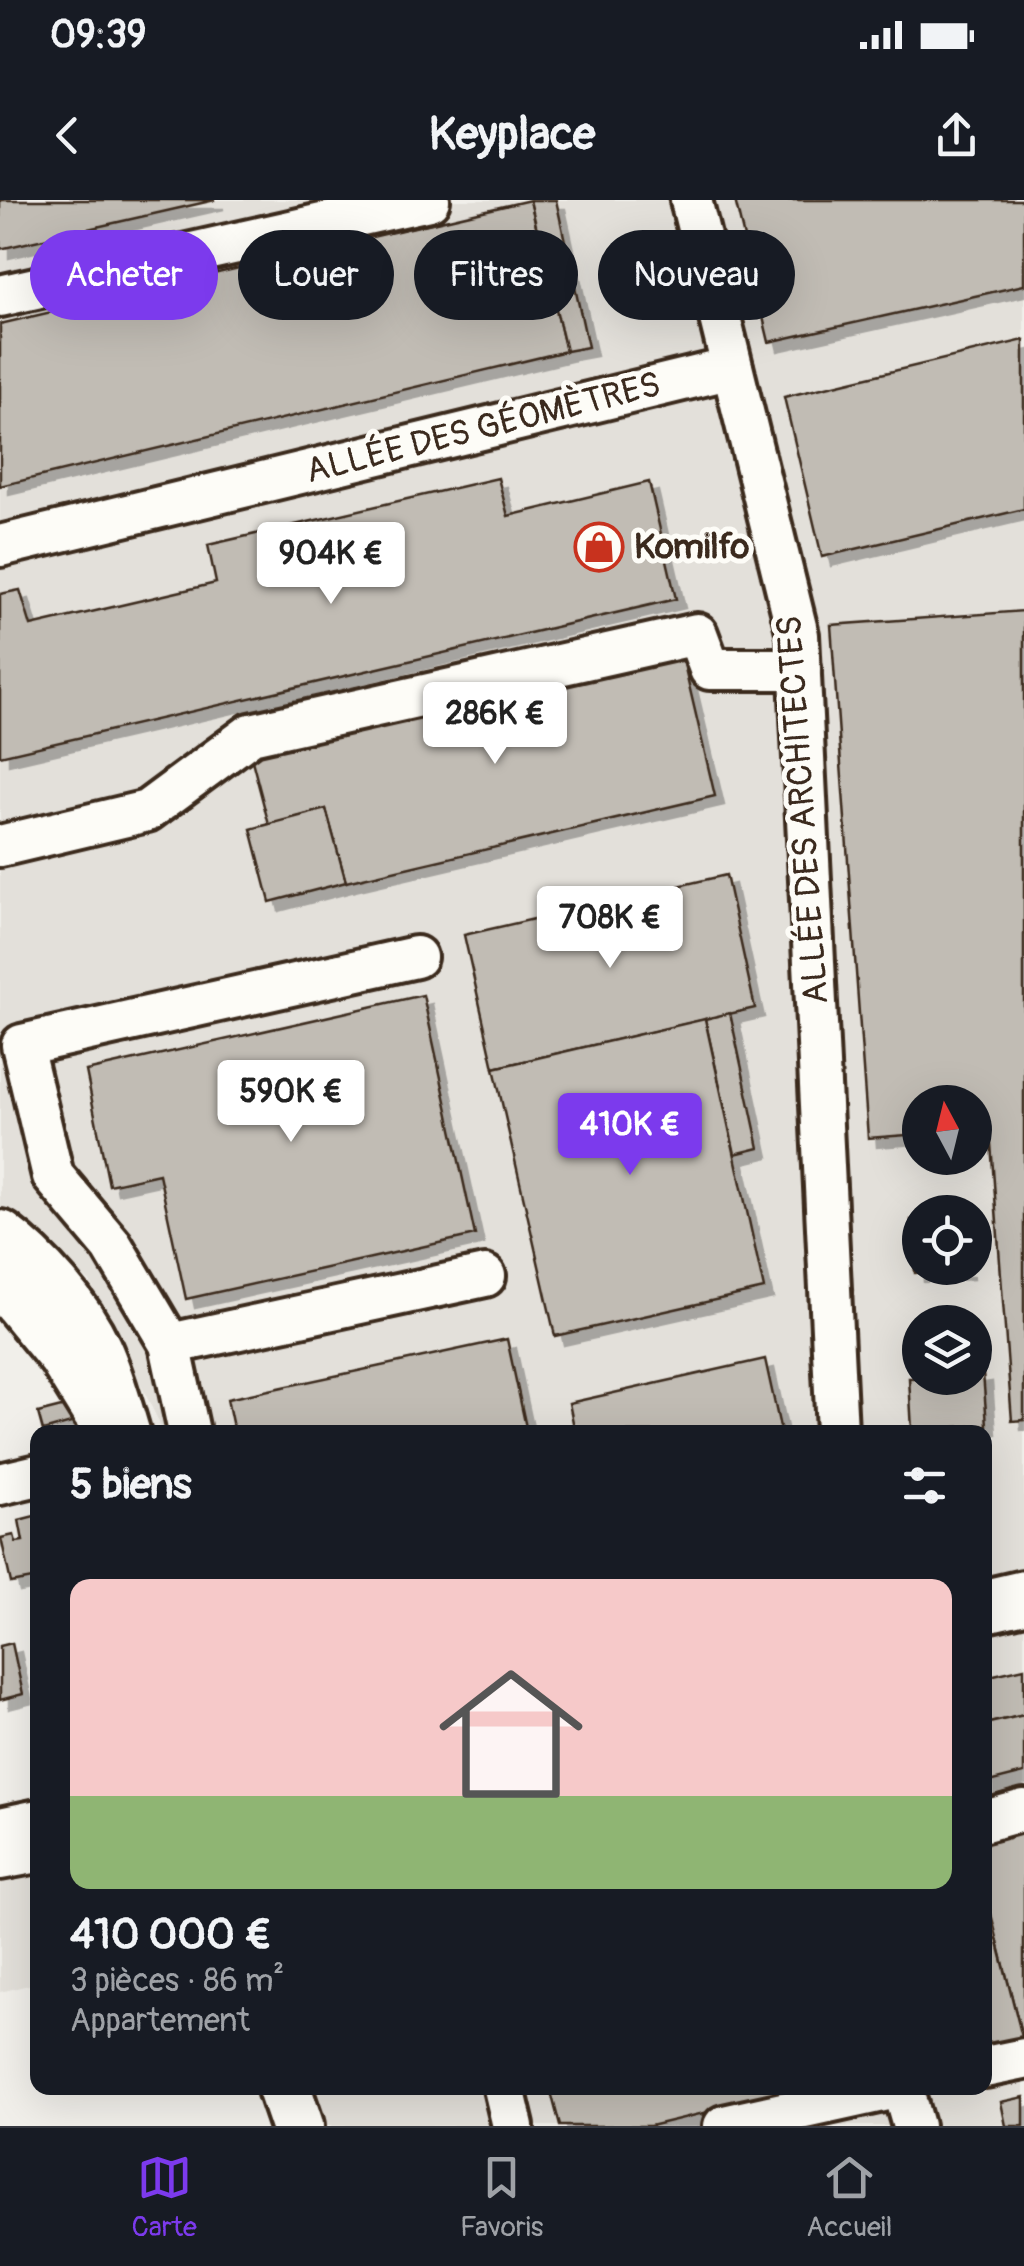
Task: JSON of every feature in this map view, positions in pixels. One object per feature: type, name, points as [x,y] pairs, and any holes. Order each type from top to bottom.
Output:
[{"type":"main road","points":[[0,1237],[60,1293],[95,1349],[120,1425]]},
{"type":"main road","points":[[992,1604],[1024,1596]]},
{"type":"main road","points":[[286,2095],[297,2126]]},
{"type":"lane","points":[[0,296],[429,200]]},
{"type":"lane","name":"ALLÉE DES ARCHITECTES","points":[[691,200],[798,635],[838,1425]]},
{"type":"lane","name":"ALLÉE DES GÉOMÈTRES","points":[[0,546],[732,368]]},
{"type":"lane","points":[[0,846],[147,810],[251,734],[697,634],[710,670],[800,669]]},
{"type":"lane","points":[[187,1425],[170,1344],[112,1246],[52,1176],[22,1045],[416,957]]},
{"type":"lane","points":[[170,1344],[485,1276]]},
{"type":"lane","points":[[0,1287],[59,1359],[93,1414],[120,1425]]},
{"type":"lane","points":[[0,1484],[30,1477]]},
{"type":"lane","points":[[992,1818],[1024,1810]]},
{"type":"lane","points":[[0,1828],[30,1822]]},
{"type":"lane","points":[[0,1858],[30,1853]]},
{"type":"lane","points":[[992,2066],[1024,2059]]},
{"type":"lane","points":[[506,2095],[514,2126]]},
{"type":"lane","points":[[724,2126],[867,2095]]},
{"type":"lane","points":[[902,2095],[913,2126]]},
{"type":"shaded area","points":[[0,200],[1024,200],[1024,2126],[322,2126],[316,2095],[992,2095],[992,1425],[159,1422],[90,1282],[0,1205]]},
{"type":"shaded area","points":[[30,1837],[30,1985],[0,1992],[0,1842]]},
{"type":"building","points":[[0,200],[215,200],[83,230],[30,230],[30,242],[0,249]]},
{"type":"building","points":[[530,200],[537,230],[414,230],[414,320],[559,320],[566,351],[0,486],[0,324],[30,317],[30,320],[218,320],[218,273],[238,268],[238,320],[394,320],[394,232]]},
{"type":"building","points":[[530,200],[556,200],[563,230],[537,230]]},
{"type":"building","points":[[735,200],[1024,200],[1024,285],[769,342],[764,320],[795,320],[795,230],[742,230]]},
{"type":"building","points":[[578,301],[588,347],[566,351],[559,320],[578,320]]},
{"type":"building","points":[[1024,340],[1024,509],[822,557],[784,397]]},
{"type":"building","points":[[498,478],[508,516],[649,482],[676,599],[0,756],[0,594],[20,590],[31,626],[216,583],[208,545]]},
{"type":"building","points":[[1024,611],[1024,1420],[1012,1421],[992,1156],[992,1085],[902,1085],[902,1135],[868,1138],[831,625]]},
{"type":"building","points":[[681,651],[715,796],[346,882],[326,809],[269,825],[249,749]]},
{"type":"building","points":[[326,809],[346,882],[270,902],[251,829]]},
{"type":"building","points":[[726,875],[755,1008],[494,1068],[464,935]]},
{"type":"building","points":[[423,995],[475,1235],[186,1299],[159,1174],[109,1185],[86,1071]]},
{"type":"building","points":[[730,1013],[759,1148],[735,1154],[705,1019]]},
{"type":"building","points":[[705,1019],[764,1289],[555,1336],[494,1068]]},
{"type":"building","points":[[507,1339],[525,1425],[233,1425],[227,1399]]},
{"type":"building","points":[[765,1359],[779,1425],[574,1425],[569,1403]]},
{"type":"building","points":[[910,1395],[985,1395],[987,1425],[912,1425]]},
{"type":"building","points":[[77,1403],[82,1420],[41,1425],[38,1413]]},
{"type":"building","points":[[30,1517],[30,1579],[11,1583],[1,1538],[14,1535],[16,1542],[23,1541],[19,1520]]},
{"type":"building","points":[[12,1643],[23,1694],[0,1700],[0,1646]]},
{"type":"building","points":[[1024,1668],[1024,1715],[992,1722],[992,1675]]},
{"type":"building","points":[[1024,1715],[1024,1773],[992,1781],[992,1722]]},
{"type":"building","points":[[1024,1828],[1023,2041],[992,1918],[992,1836]]},
{"type":"building","points":[[997,1939],[1023,2041],[992,2048],[992,1940]]},
{"type":"building","points":[[552,2095],[779,2095],[650,2126],[560,2126]]},
{"type":"building","points":[[1024,2097],[1024,2126],[1006,2126],[1001,2102]]},
{"type":"place","name":"Komilfo","points":[[599,547]]}]
